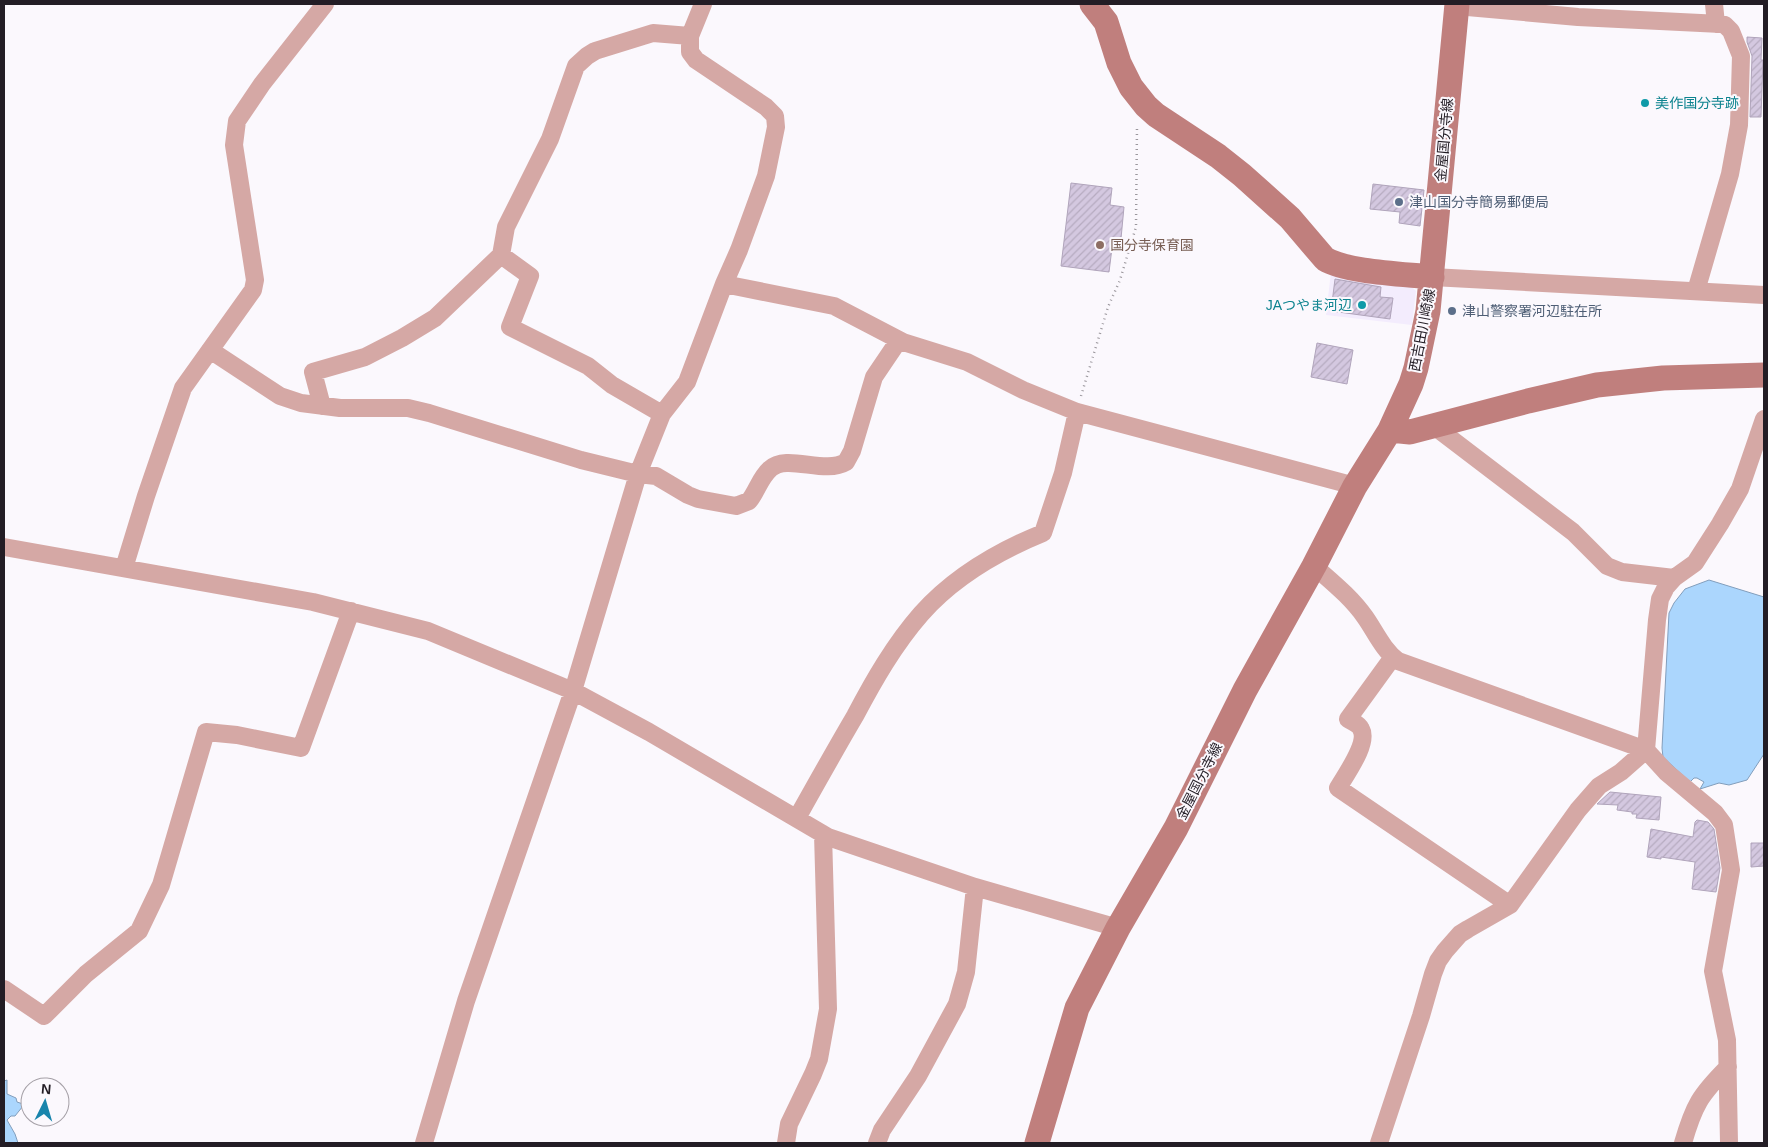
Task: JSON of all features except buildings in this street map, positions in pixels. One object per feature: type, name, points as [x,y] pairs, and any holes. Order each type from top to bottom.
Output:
[{"type":"main road","name":"金屋国分寺線","points":[[1432,277],[1456,5]]},
{"type":"main road","name":"西吉田川崎線","points":[[1100,7],[1120,63],[1137,96],[1156,115],[1218,156],[1242,175],[1290,218],[1318,252],[1332,264],[1349,268],[1432,277],[1423,338],[1416,368],[1411,384],[1390,430]]},
{"type":"main road","points":[[1390,430],[1410,432],[1597,385],[1663,378],[1764,375]]},
{"type":"main road","name":"金屋国分寺線","points":[[1037,1143],[1077,1008],[1118,928],[1176,828],[1245,690],[1314,566],[1355,486],[1390,430]]},
{"type":"street","points":[[124,568],[146,496],[183,388],[252,290],[255,280],[234,145],[237,121],[262,84],[325,4]]},
{"type":"street","points":[[424,1143],[466,1001],[573,691],[638,474],[662,414],[687,382],[766,176],[776,127],[774,116],[766,107],[696,60],[690,52],[690,36],[703,4]]},
{"type":"street","points":[[1527,4],[1543,14]]},
{"type":"street","points":[[1714,4],[1716,24]]},
{"type":"street","points":[[1456,5],[1543,14],[1716,24],[1725,25],[1729,28],[1741,56],[1739,126],[1730,174],[1696,290]]},
{"type":"street","points":[[322,406],[313,372],[365,357],[435,318],[500,255],[506,227],[550,139],[576,66],[587,56],[595,52],[653,33],[690,36]]},
{"type":"street","points":[[500,255],[530,276],[510,327],[588,366],[612,385],[662,414]]},
{"type":"street","points":[[1432,277],[1764,295]]},
{"type":"street","points":[[724,284],[834,306],[899,340],[967,362],[1023,390],[1077,412],[1355,486]]},
{"type":"street","points":[[210,350],[280,396],[301,403],[340,408],[408,408],[581,460],[638,474],[656,476],[688,496],[736,506],[749,501],[769,469],[779,464],[841,465],[850,457],[874,377],[899,340]]},
{"type":"street","points":[[797,818],[878,674],[921,614],[941,596],[991,558],[1020,542],[1043,533],[1063,473],[1077,412]]},
{"type":"street","points":[[1379,1143],[1438,961],[1444,951],[1460,934],[1510,904],[1578,810],[1599,786],[1621,772],[1646,750],[1658,611],[1663,593],[1674,578],[1695,563],[1720,524],[1740,489],[1764,419]]},
{"type":"street","points":[[1434,426],[1573,532],[1606,566],[1628,573],[1674,578]]},
{"type":"street","points":[[4,547],[313,602],[428,631],[573,691],[648,732],[834,840],[975,886],[1118,928]]},
{"type":"street","points":[[1314,566],[1345,593],[1393,657],[1405,665],[1646,750],[1666,772],[1715,812],[1724,825],[1731,870],[1713,971],[1722,1006],[1727,1040],[1730,1143]]},
{"type":"street","points":[[4,989],[44,1016],[86,974],[139,931],[161,885],[206,732],[237,735],[301,748],[351,611]]},
{"type":"street","points":[[1393,657],[1348,719],[1359,725],[1362,730],[1362,744],[1338,788],[1510,904]]},
{"type":"street","points":[[786,1143],[789,1124],[814,1074],[819,1059],[827,1015],[822,834]]},
{"type":"street","points":[[876,1143],[882,1130],[918,1076],[957,1004],[966,972],[975,886]]},
{"type":"street","points":[[1683,1143],[1692,1112],[1700,1098],[1728,1067]]},
{"type":"path","points":[[1077,412],[1105,315],[1120,280],[1136,228],[1137,96]]},
{"type":"shaded area","points":[[1331,272],[1405,281],[1416,291],[1412,325],[1326,315]]},
{"type":"water","points":[[1709,580],[1764,597],[1764,754],[1747,780],[1729,785],[1719,783],[1700,789],[1704,782],[1694,778],[1690,782],[1663,757],[1662,748],[1669,613],[1685,589]]},
{"type":"water","points":[[7,1080],[7,1094],[16,1098],[17,1102],[20,1103],[20,1110],[15,1116],[11,1116],[7,1120],[18,1143],[4,1143],[4,1081]]},
{"type":"place","name":"美作国分寺跡","points":[[1645,103]]},
{"type":"place","name":"津山国分寺簡易郵便局","points":[[1399,202]]},
{"type":"place","name":"国分寺保育園","points":[[1100,245]]},
{"type":"place","name":"JAつやま河辺","points":[[1362,305]]},
{"type":"place","name":"津山警察署河辺駐在所","points":[[1452,311]]}]
